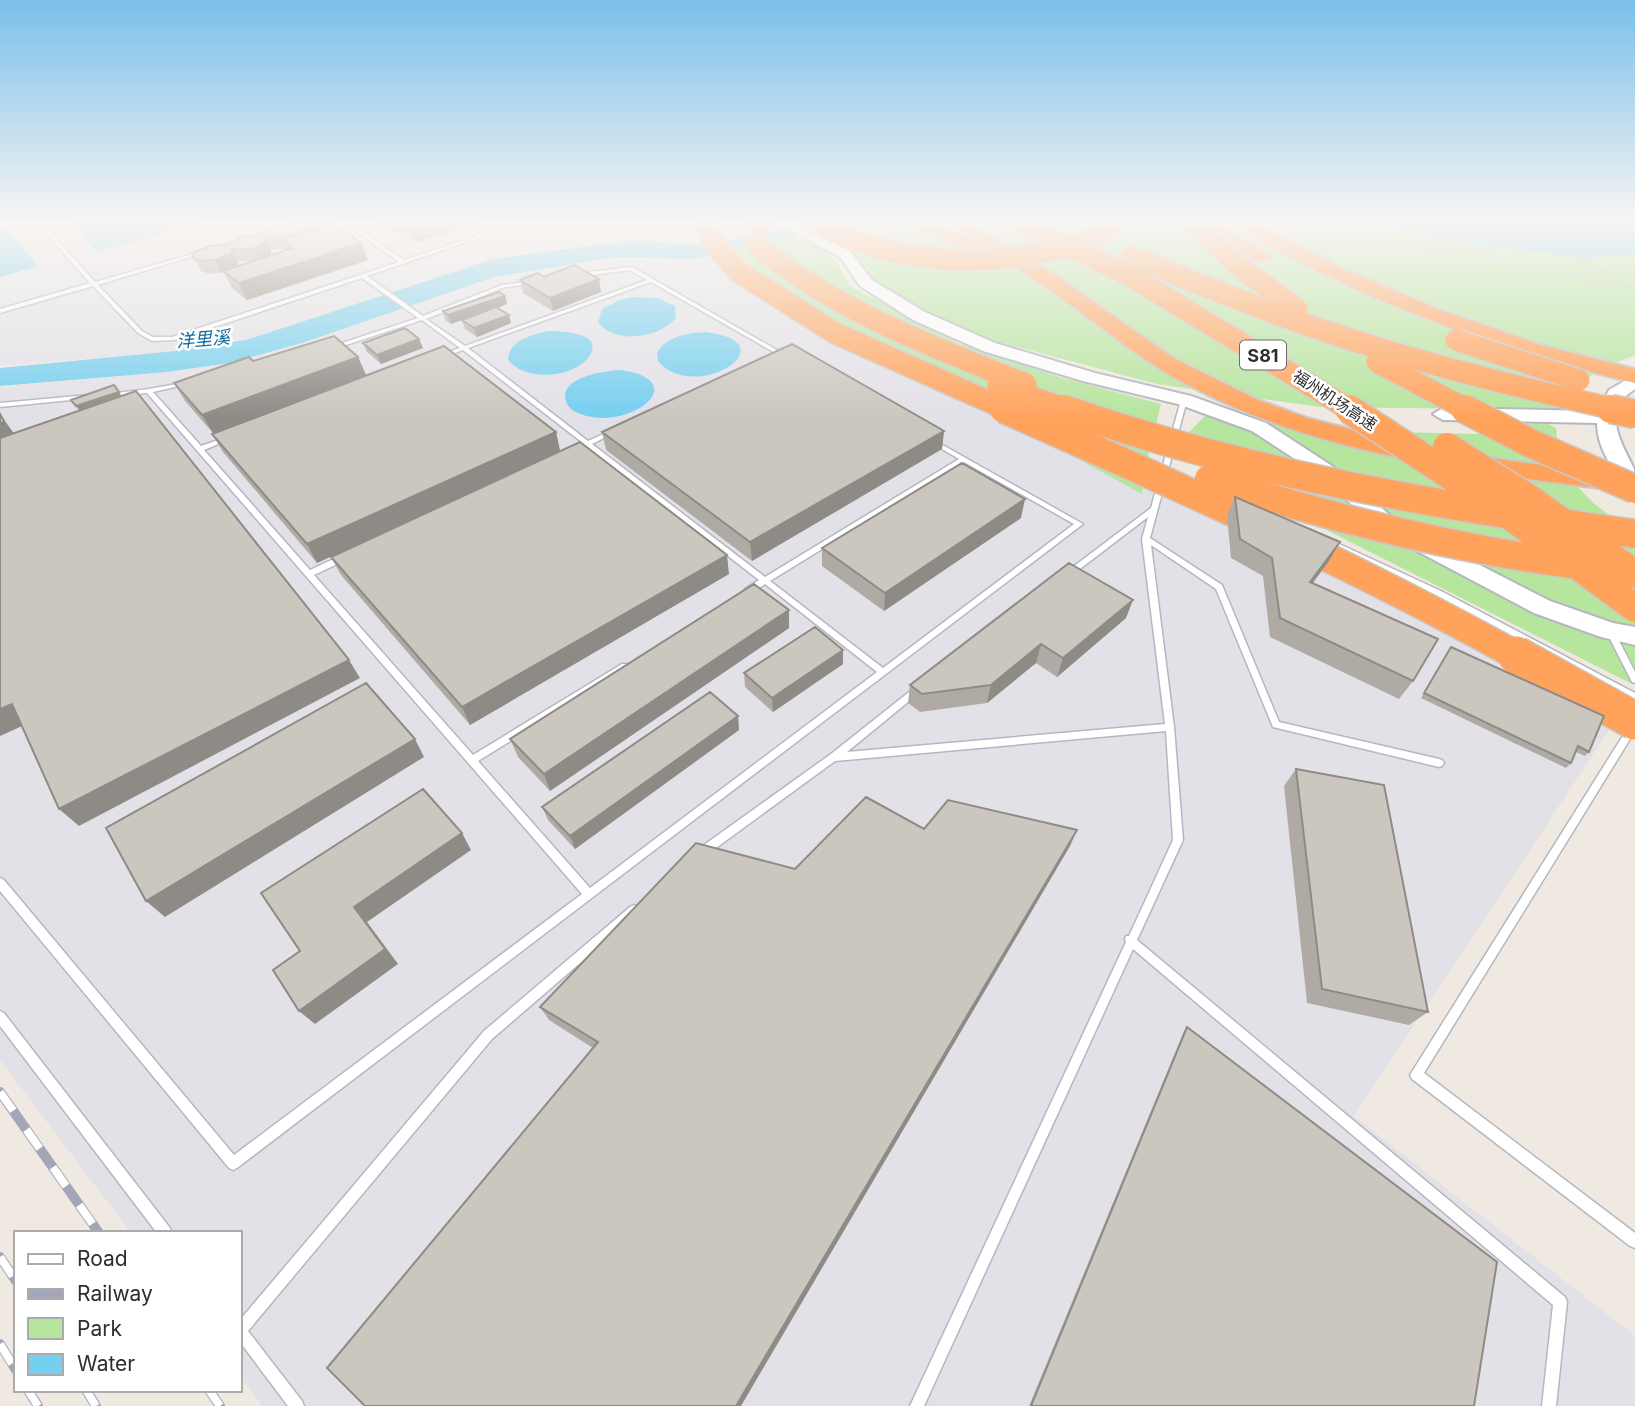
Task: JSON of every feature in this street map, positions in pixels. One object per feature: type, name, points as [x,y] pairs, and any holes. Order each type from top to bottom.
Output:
[{"type":"highway","points":[[762,288],[835,333],[995,406],[1128,462],[1426,605],[1635,722]]},
{"type":"highway","points":[[797,288],[867,330],[1018,393],[1226,457],[1356,489],[1635,534]]},
{"type":"highway","points":[[811,288],[880,325],[1053,395],[1182,434],[1304,465],[1433,491],[1635,518]]},
{"type":"highway","points":[[1056,288],[1075,298]]},
{"type":"highway","points":[[1060,288],[1147,352],[1200,383],[1275,414],[1351,438],[1435,456],[1634,486]]},
{"type":"highway","name":"福州机场高速","points":[[1150,288],[1304,379],[1497,506],[1635,608]]},
{"type":"highway","name":"福州机场高速","points":[[1184,288],[1341,379],[1528,498],[1635,573]]},
{"type":"highway","points":[[1208,288],[1369,345],[1523,389],[1635,414]]},
{"type":"highway","points":[[1269,288],[1354,349],[1532,444],[1634,486]]},
{"type":"highway","points":[[1326,288],[1400,320],[1528,366],[1635,395]]},
{"type":"highway","points":[[1371,288],[1495,336],[1635,378]]},
{"type":"highway","points":[[995,406],[1297,508],[1433,541],[1635,573]]},
{"type":"main road","points":[[874,288],[919,316],[977,341],[1089,377],[1184,400],[1249,423],[1292,446],[1325,470],[1382,521],[1425,546],[1542,607],[1610,631],[1635,636]]},
{"type":"main road","points":[[1634,486],[1610,447],[1605,417],[1616,394],[1635,378]]},
{"type":"main road","points":[[1443,414],[1605,417]]},
{"type":"lane","points":[[0,311],[81,288]]},
{"type":"lane","points":[[97,288],[140,332],[152,339],[173,339],[326,288]]},
{"type":"lane","points":[[381,288],[464,348],[883,672]]},
{"type":"lane","points":[[323,351],[423,318],[500,288]]},
{"type":"lane","points":[[439,358],[630,288]]},
{"type":"lane","points":[[664,288],[793,361]]},
{"type":"lane","points":[[769,360],[781,354]]},
{"type":"lane","points":[[0,405],[149,391],[190,383]]},
{"type":"lane","points":[[149,391],[311,573],[589,895]]},
{"type":"lane","points":[[917,1406],[1178,840],[1170,727],[1146,539],[1184,400]]},
{"type":"lane","points":[[575,449],[624,426]]},
{"type":"lane","points":[[200,449],[238,435]]},
{"type":"lane","points":[[0,883],[233,1164],[1079,524],[930,439]]},
{"type":"lane","points":[[740,596],[964,459]]},
{"type":"lane","points":[[1164,475],[1220,495]]},
{"type":"lane","points":[[1055,583],[1154,509]]},
{"type":"lane","points":[[1146,539],[1219,587],[1276,725],[1438,763]]},
{"type":"lane","points":[[1328,543],[1438,593],[1635,697]]},
{"type":"lane","points":[[311,573],[348,555]]},
{"type":"lane","points":[[1610,631],[1635,680]]},
{"type":"lane","points":[[471,761],[635,660]]},
{"type":"lane","points":[[696,857],[833,757],[927,682]]},
{"type":"lane","points":[[1635,722],[1416,1075],[1635,1241]]},
{"type":"lane","points":[[833,757],[1170,727]]},
{"type":"lane","points":[[242,1329],[488,1035],[644,902]]},
{"type":"lane","points":[[1130,940],[1560,1302],[1549,1406]]},
{"type":"lane","points":[[0,1017],[163,1231]]},
{"type":"lane","points":[[242,1334],[298,1406]]},
{"type":"shaded area","points":[[0,288],[406,288],[246,340],[175,351],[0,366]]},
{"type":"shaded area","points":[[463,288],[764,288],[1142,493],[1144,473],[1617,718],[1354,1116],[1635,1336],[1635,1406],[262,1406],[242,1380],[242,1231],[129,1231],[0,1060],[0,387],[167,372],[229,363],[302,343]]},
{"type":"green space","points":[[764,288],[853,288],[958,343],[1063,378],[1161,404],[1144,473],[1142,494]]},
{"type":"green space","points":[[882,288],[1635,288],[1635,355],[1593,374],[1578,388],[1565,410],[1320,407],[1157,384],[984,338],[896,298]]},
{"type":"green space","points":[[1210,411],[1229,416],[1353,431],[1476,434],[1543,421],[1556,428],[1560,467],[1593,503],[1635,534],[1635,683],[1630,683],[1170,451]]},
{"type":"water","points":[[406,288],[463,288],[302,343],[229,363],[167,372],[0,386],[0,368],[175,351],[246,340]]},
{"type":"water","points":[[633,297],[657,298],[675,306],[676,318],[659,330],[637,336],[615,334],[598,322],[602,309]]},
{"type":"water","points":[[548,331],[586,337],[593,347],[590,355],[573,369],[549,375],[525,371],[508,359],[517,343]]},
{"type":"water","points":[[706,332],[730,338],[740,347],[738,358],[728,367],[712,374],[693,377],[674,373],[658,361],[657,353],[672,339]]},
{"type":"water","points":[[620,370],[641,375],[652,383],[654,392],[648,401],[622,415],[605,418],[584,415],[569,407],[565,393],[569,386],[584,377]]},
{"type":"building","points":[[533,288],[577,288],[550,298]]},
{"type":"building","points":[[499,292],[505,296],[448,315],[443,311]]},
{"type":"building","points":[[496,307],[509,315],[474,328],[462,320]]},
{"type":"building","points":[[405,328],[419,339],[377,355],[363,343]]},
{"type":"building","points":[[334,336],[358,357],[202,415],[174,383],[249,357],[253,361]]},
{"type":"building","points":[[792,344],[944,431],[750,542],[602,432]]},
{"type":"building","points":[[444,346],[556,432],[307,544],[212,434]]},
{"type":"building","points":[[114,385],[119,392],[76,406],[71,400]]},
{"type":"building","points":[[136,391],[349,660],[59,809],[12,704],[0,709],[0,438]]},
{"type":"building","points":[[580,442],[727,555],[462,707],[331,557]]},
{"type":"building","points":[[962,463],[1025,499],[885,593],[822,548]]},
{"type":"building","points":[[1235,497],[1340,542],[1310,582],[1438,639],[1413,681],[1280,618],[1272,558],[1240,539]]},
{"type":"building","points":[[1069,563],[1133,600],[1063,658],[1041,644],[991,685],[922,694],[910,685]]},
{"type":"building","points":[[754,584],[789,610],[544,774],[510,739]]},
{"type":"building","points":[[815,627],[843,650],[772,698],[744,673]]},
{"type":"building","points":[[1451,647],[1604,716],[1589,752],[1578,746],[1571,763],[1424,693]]},
{"type":"building","points":[[366,683],[415,739],[146,901],[106,828]]},
{"type":"building","points":[[710,692],[738,716],[570,836],[542,807]]},
{"type":"building","points":[[1296,769],[1384,785],[1428,1012],[1322,989]]},
{"type":"building","points":[[423,789],[462,833],[354,907],[385,949],[299,1011],[273,970],[300,951],[261,893]]},
{"type":"building","points":[[866,797],[924,829],[948,800],[1077,830],[736,1406],[365,1406],[327,1368],[598,1042],[540,1007],[696,843],[795,869]]},
{"type":"building","points":[[1187,1027],[1497,1262],[1474,1406],[1031,1406]]},
{"type":"railway","points":[[0,1092],[98,1231]]},
{"type":"railway","points":[[0,1257],[14,1278]]},
{"type":"railway","points":[[0,1344],[14,1367]]},
{"type":"railway","points":[[29,1392],[38,1406]]},
{"type":"railway","points":[[87,1392],[96,1406]]},
{"type":"railway","points":[[210,1392],[220,1406]]},
{"type":"water label","name":"洋里溪","points":[[203,339]]}]
